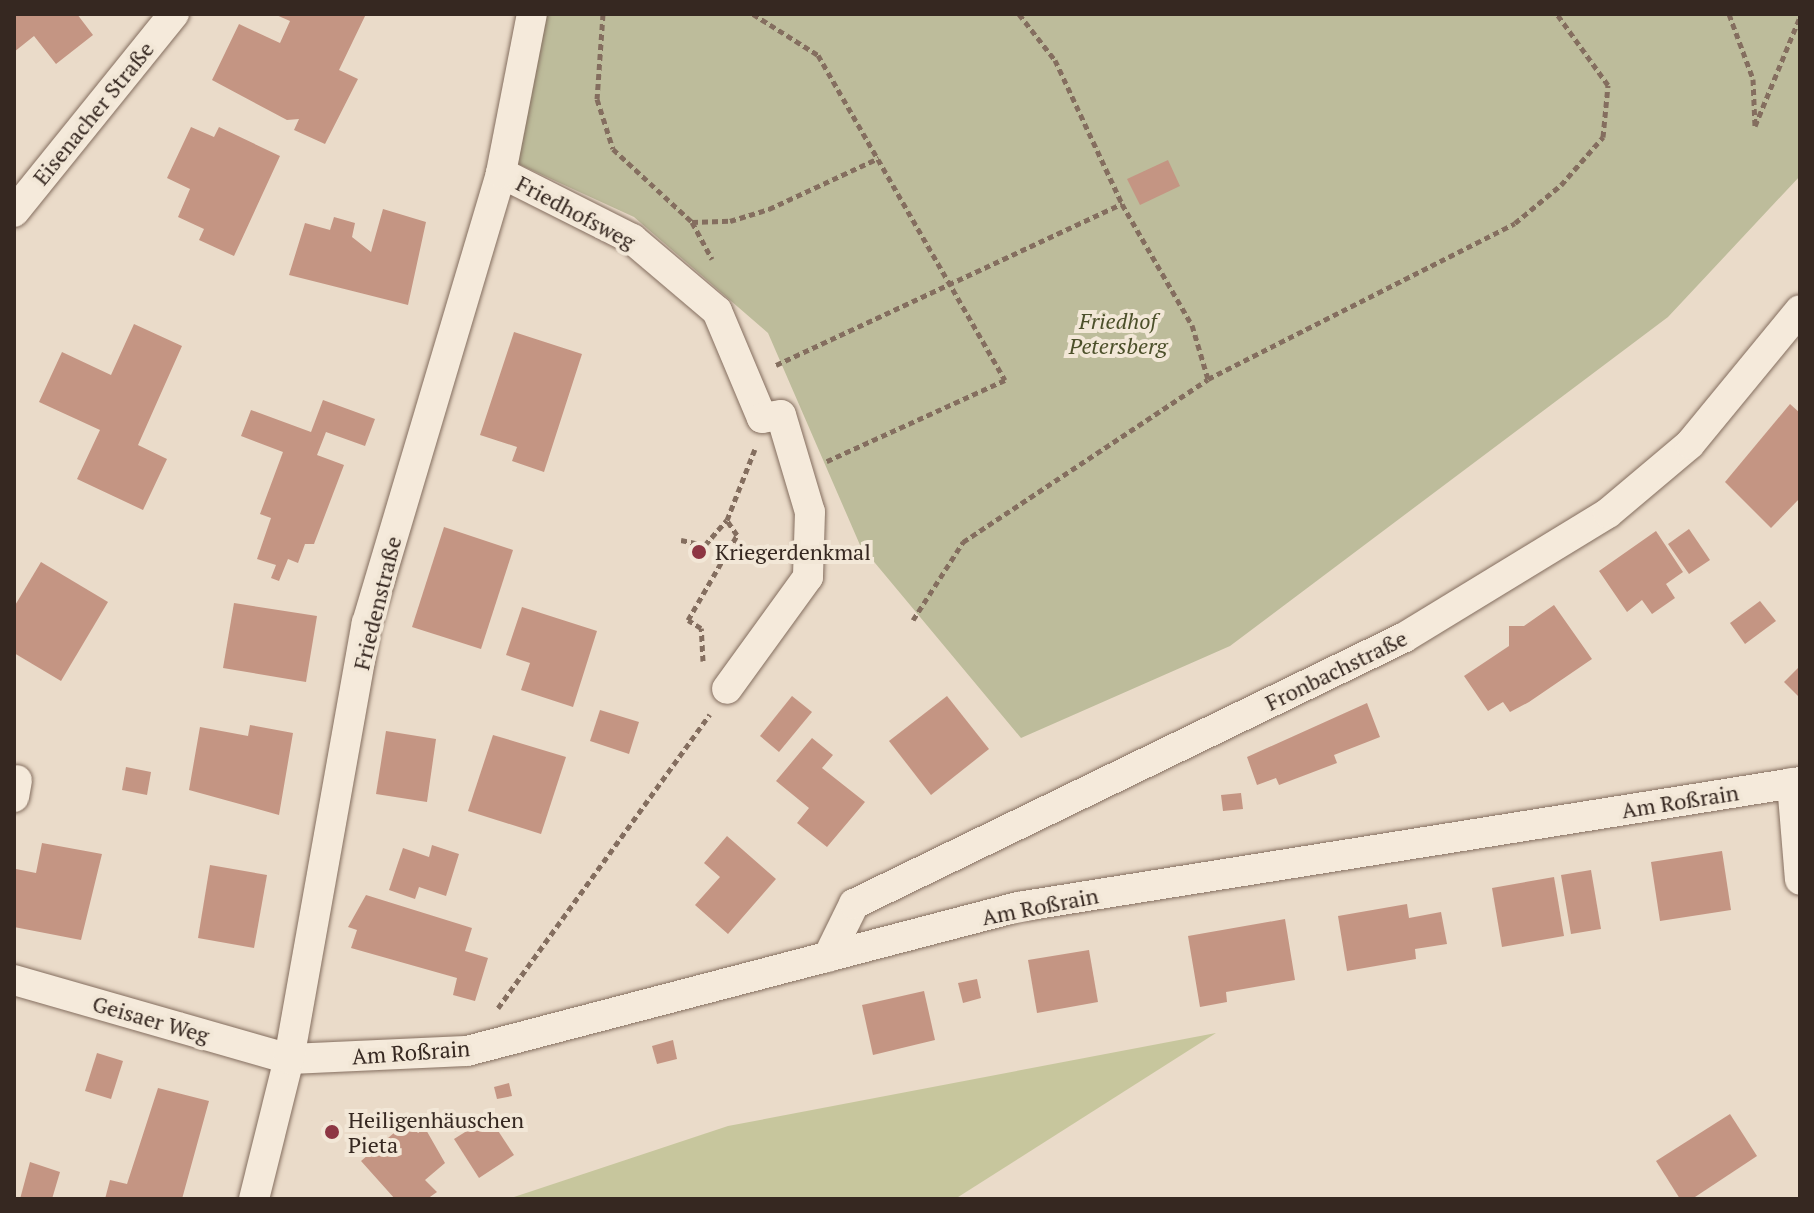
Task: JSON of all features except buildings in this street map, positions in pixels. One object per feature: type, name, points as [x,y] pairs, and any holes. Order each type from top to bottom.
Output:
[{"type":"street","name":"Friedenstraße","points":[[254,1199],[289,1059],[367,623],[501,173],[532,14]]},
{"type":"street","name":"Eisenacher Straße","points":[[14,212],[163,18]]},
{"type":"street","name":"Friedhofsweg","points":[[501,173],[632,239],[717,311],[762,418]]},
{"type":"street","name":"Fronbachstraße","points":[[828,957],[854,904],[1405,637],[1608,513],[1690,444],[1800,310]]},
{"type":"street","points":[[727,689],[808,577],[810,512],[781,415],[762,418]]},
{"type":"street","points":[[1796,782],[1800,880]]},
{"type":"street","name":"Am Roßrain","points":[[289,1059],[467,1051],[1018,907],[1796,782]]},
{"type":"street","name":"Geisaer Weg","points":[[14,980],[289,1059]]},
{"type":"path","points":[[603,14],[597,99],[613,149],[692,222],[714,263]]},
{"type":"path","points":[[753,14],[818,55],[1005,380],[827,461],[820,448]]},
{"type":"path","points":[[1019,14],[1055,60],[1122,204],[1192,325],[1208,379]]},
{"type":"path","points":[[913,620],[963,542],[1208,379],[1515,223],[1561,185],[1603,137],[1608,85],[1557,14]]},
{"type":"path","points":[[1729,14],[1753,79],[1755,126],[1800,17]]},
{"type":"path","points":[[692,222],[730,221],[769,209],[879,158]]},
{"type":"path","points":[[681,540],[705,545],[727,520],[762,418],[776,366],[1122,204]]},
{"type":"path","points":[[768,354],[783,379]]},
{"type":"path","points":[[467,1051],[727,689],[706,674],[701,628],[688,620],[737,535],[727,520]]},
{"type":"green space","name":"Friedhof Petersberg","points":[[544,14],[1800,14],[1800,176],[1668,317],[1230,646],[1021,738],[860,545],[768,333],[634,217],[514,162]]},
{"type":"green space","points":[[1216,1033],[955,1199],[508,1199],[728,1126]]},
{"type":"place","name":"Kriegerdenkmal","points":[[699,552]]},
{"type":"place","name":"Heiligenhäuschen Pieta","points":[[332,1132]]}]
